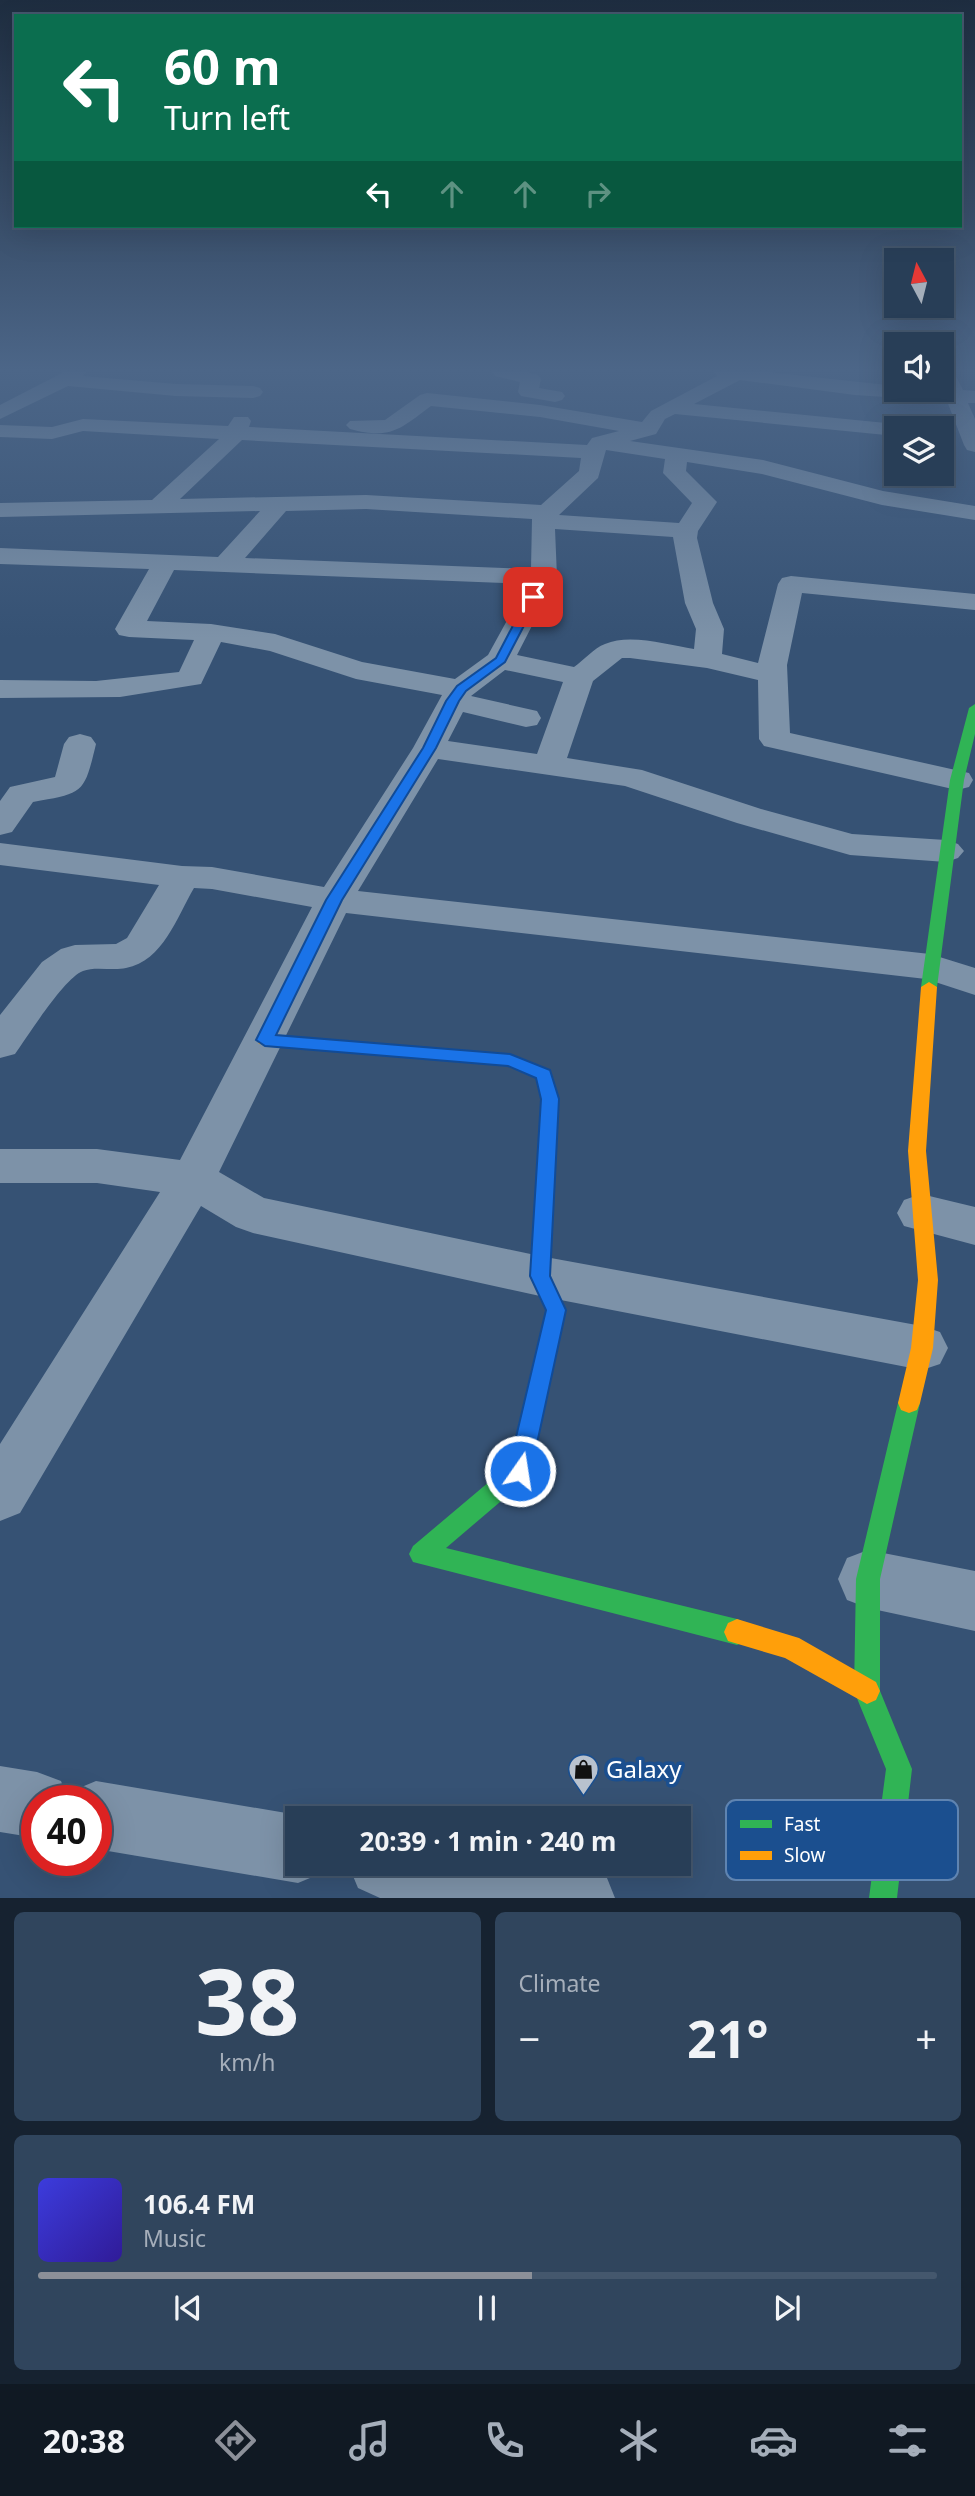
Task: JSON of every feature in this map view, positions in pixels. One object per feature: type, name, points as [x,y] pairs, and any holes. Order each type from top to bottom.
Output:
[{"type":"street","points":[[158,508],[208,461]]},
{"type":"street","points":[[0,1494],[193,1179],[334,900],[429,748],[457,695],[500,660],[544,577],[545,517],[590,473],[593,461]]},
{"type":"street","points":[[676,461],[674,473],[705,502],[686,531],[698,603],[710,629],[707,659]]},
{"type":"street","points":[[724,461],[763,467],[882,498],[975,513]]},
{"type":"street","points":[[225,565],[281,502]]},
{"type":"street","points":[[0,535],[10,511],[281,502],[366,502],[686,531]]},
{"type":"street","points":[[0,556],[544,577]]},
{"type":"street","points":[[166,562],[129,629],[211,632],[275,643],[356,670],[457,695],[526,718]]},
{"type":"street","points":[[957,780],[775,738],[772,665],[791,584],[975,602]]},
{"type":"street","points":[[0,689],[110,690],[159,686],[191,678],[211,632]]},
{"type":"street","points":[[549,765],[580,677],[609,652],[622,648],[707,659],[772,675]]},
{"type":"street","points":[[500,660],[580,677]]},
{"type":"street","points":[[895,1800],[899,1769],[867,1691],[868,1579],[922,1348],[928,1280],[917,1151],[930,967],[957,780],[975,708]]},
{"type":"street","points":[[0,825],[22,794],[58,788],[70,782],[80,744]]},
{"type":"street","points":[[429,748],[630,776],[749,816],[850,844],[946,851]]},
{"type":"street","points":[[0,854],[182,877],[212,878],[334,900],[930,967],[975,982]]},
{"type":"street","points":[[0,1044],[55,971],[75,958],[124,956],[141,946],[182,877]]},
{"type":"street","points":[[265,1040],[510,1060],[544,1074],[550,1099],[540,1276],[556,1310],[520,1471],[421,1554],[790,1647],[867,1691]]},
{"type":"street","points":[[0,1166],[97,1166],[193,1179],[253,1214],[540,1276],[922,1348]]},
{"type":"street","points":[[921,1213],[975,1226]]},
{"type":"street","points":[[868,1579],[975,1601]]},
{"type":"street","points":[[0,1798],[21,1802]]},
{"type":"street","points":[[112,1818],[285,1847]]},
{"type":"street","points":[[452,1876],[580,1898]]},
{"type":"street","points":[[883,1898],[885,1880]]},
{"type":"traffic: fast","points":[[929,987],[957,780],[975,708]]},
{"type":"traffic: fast","points":[[538,1389],[519,1471],[421,1554],[737,1632]]},
{"type":"traffic: fast","points":[[895,1800],[899,1769],[867,1691],[868,1579],[909,1403]]},
{"type":"traffic: fast","points":[[883,1898],[885,1880]]},
{"type":"traffic: slow","points":[[909,1403],[922,1348],[928,1280],[917,1151],[929,987]]},
{"type":"traffic: slow","points":[[265,1040],[510,1060],[544,1074],[550,1099],[540,1276],[556,1310],[538,1389]]},
{"type":"traffic: slow","points":[[737,1632],[790,1647],[867,1691]]},
{"type":"place","name":"Galaxy","points":[[583,1797]]},
{"type":"route","points":[[520,1471],[556,1310],[540,1276],[550,1099],[544,1074],[510,1060],[265,1040],[334,900],[429,748],[453,701],[461,689],[500,660],[533,597]]}]
